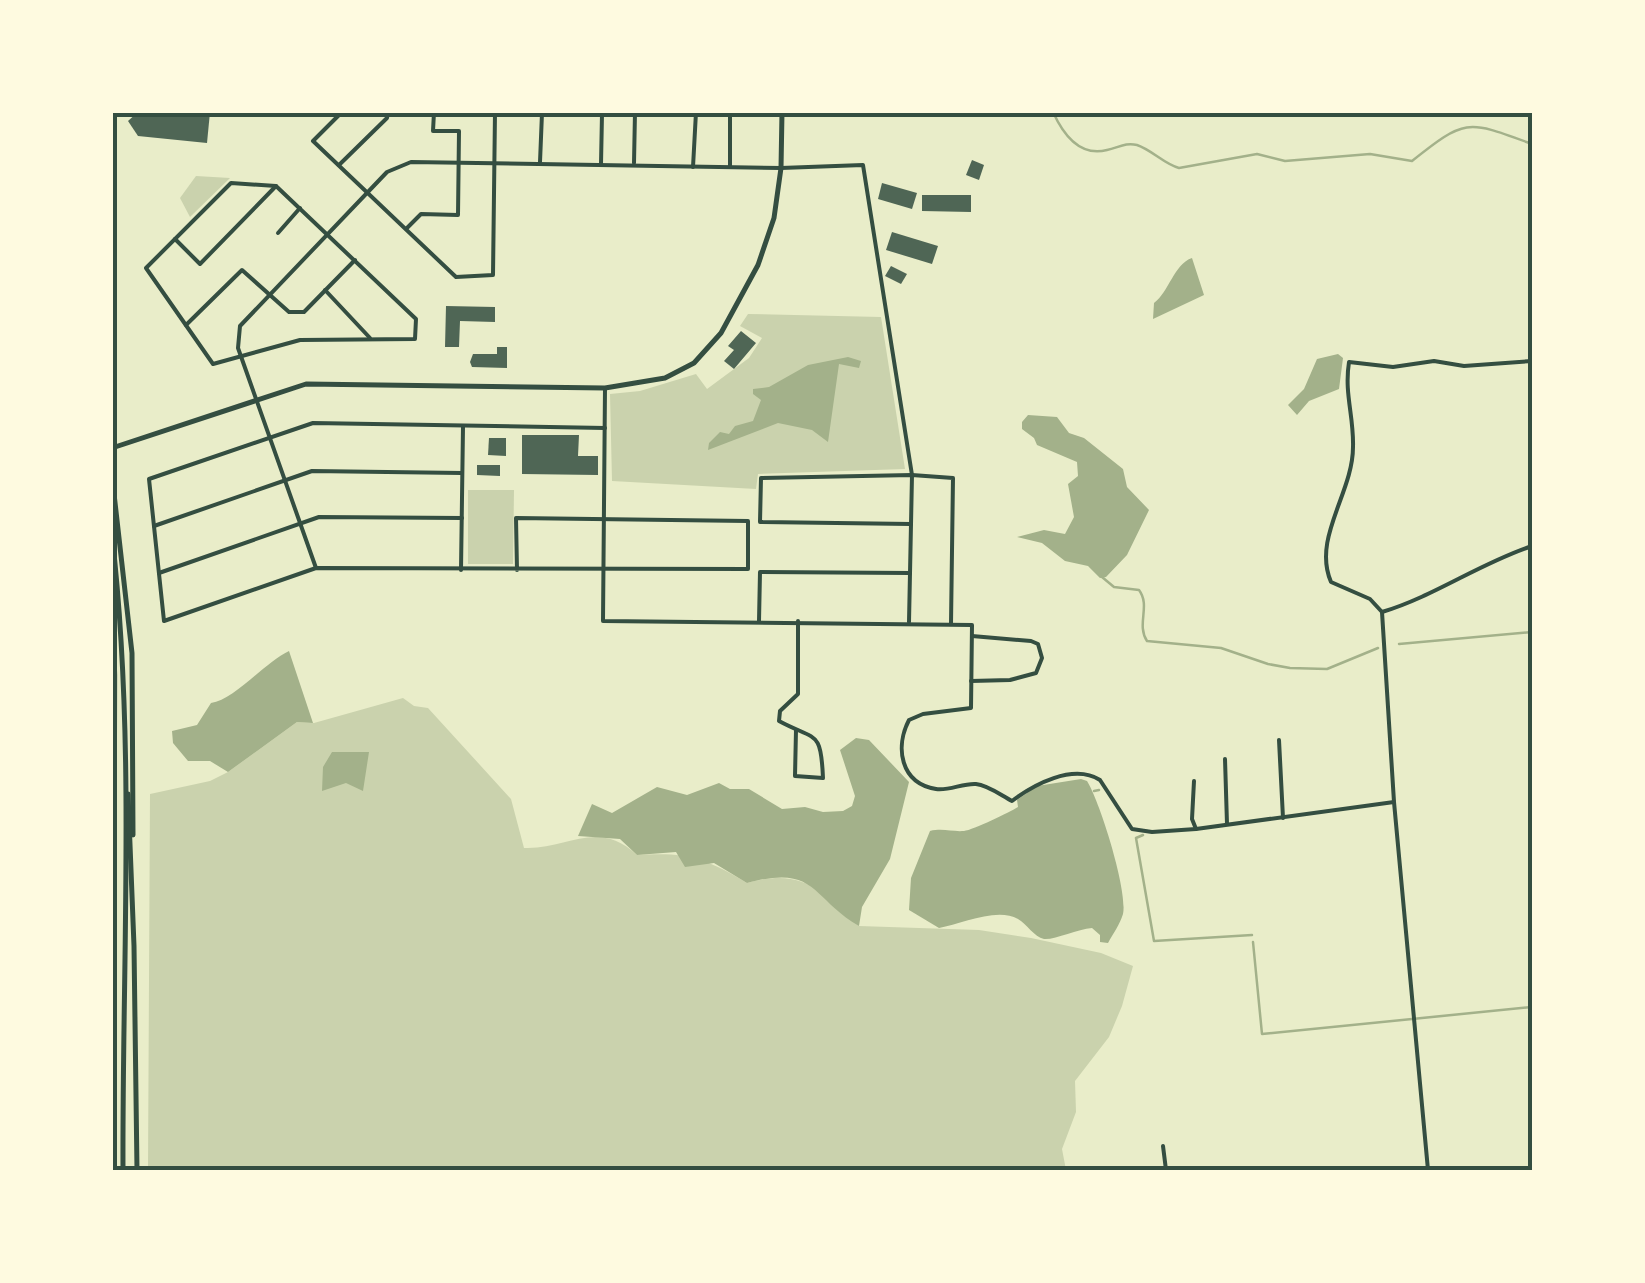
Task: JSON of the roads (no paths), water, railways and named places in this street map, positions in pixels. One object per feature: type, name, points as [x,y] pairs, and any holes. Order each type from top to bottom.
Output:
[{"type":"main road","points":[[112,448],[306,384],[605,388],[665,378],[694,363],[721,333],[758,265],[774,218],[781,168],[782,112]]},
{"type":"main road","points":[[112,476],[132,653],[132,858]]},
{"type":"main road","points":[[112,535],[123,632],[123,1170]]},
{"type":"main road","points":[[125,749],[132,858],[136,1170]]},
{"type":"street","points":[[342,112],[314,141],[456,277],[493,276],[496,112]]},
{"type":"street","points":[[339,166],[387,118],[388,112]]},
{"type":"street","points":[[406,230],[421,214],[458,215],[459,132],[433,131],[434,112]]},
{"type":"street","points":[[540,162],[542,112],[602,114],[601,164]]},
{"type":"street","points":[[634,165],[635,112]]},
{"type":"street","points":[[693,167],[696,112]]},
{"type":"street","points":[[730,112],[730,167]]},
{"type":"street","points":[[316,568],[238,348],[240,326],[386,172],[411,162],[781,168],[863,165],[912,475],[909,622]]},
{"type":"street","points":[[231,183],[276,186],[300,208],[416,319],[415,340],[300,340],[213,364],[146,268],[231,183]]},
{"type":"street","points":[[175,239],[200,264],[276,186]]},
{"type":"street","points":[[278,233],[300,208]]},
{"type":"street","points":[[186,325],[242,270],[289,312],[304,312],[355,260]]},
{"type":"street","points":[[326,290],[368,333],[370,340]]},
{"type":"street","points":[[1428,1170],[1412,1023],[1382,612],[1370,600],[1331,582],[1324,565],[1324,551],[1349,478],[1354,446],[1346,386],[1350,362],[1393,367],[1434,361],[1464,366],[1532,360]]},
{"type":"street","points":[[605,388],[603,620],[972,624],[971,708],[923,714],[909,720],[900,750],[903,766],[916,779],[936,788],[978,784],[1012,801],[1036,782],[1092,775],[1100,780],[1132,829],[1152,832],[1196,830],[1394,802]]},
{"type":"street","points":[[517,570],[516,518],[748,521],[748,569],[603,570],[517,570],[461,570],[316,568],[164,621],[149,479],[313,423],[605,428]]},
{"type":"street","points":[[461,570],[463,427]]},
{"type":"street","points":[[154,526],[312,471],[462,472]]},
{"type":"street","points":[[911,524],[760,522],[760,478],[953,478],[951,624]]},
{"type":"street","points":[[159,574],[319,518],[462,518]]},
{"type":"street","points":[[1382,612],[1414,602],[1532,546]]},
{"type":"street","points":[[759,621],[760,572],[910,573]]},
{"type":"street","points":[[796,730],[795,776],[823,778],[820,744],[811,734],[779,721],[780,711],[798,694],[798,622]]},
{"type":"street","points":[[971,681],[1010,680],[1036,673],[1042,658],[1038,644],[1030,641],[972,636]]},
{"type":"street","points":[[1280,740],[1283,818]]},
{"type":"street","points":[[1225,759],[1227,825]]},
{"type":"street","points":[[1194,781],[1191,786],[1196,830]]},
{"type":"street","points":[[1163,1146],[1166,1170]]},
{"type":"waterway","points":[[1053,112],[1067,136],[1081,147],[1097,151],[1137,145],[1179,168],[1257,154],[1285,161],[1370,154],[1412,161],[1444,137],[1468,127],[1493,130],[1532,144]]},
{"type":"waterway","points":[[1102,577],[1114,587],[1139,590],[1144,602],[1147,641],[1221,648],[1290,668],[1327,669],[1378,648]]},
{"type":"waterway","points":[[1399,644],[1532,632]]},
{"type":"waterway","points":[[1094,791],[1099,790]]},
{"type":"waterway","points":[[1143,835],[1136,838],[1154,941],[1252,935]]},
{"type":"waterway","points":[[1253,942],[1262,1034],[1532,1007]]},
{"type":"railway","points":[[112,588],[116,675],[114,1170]]}]
